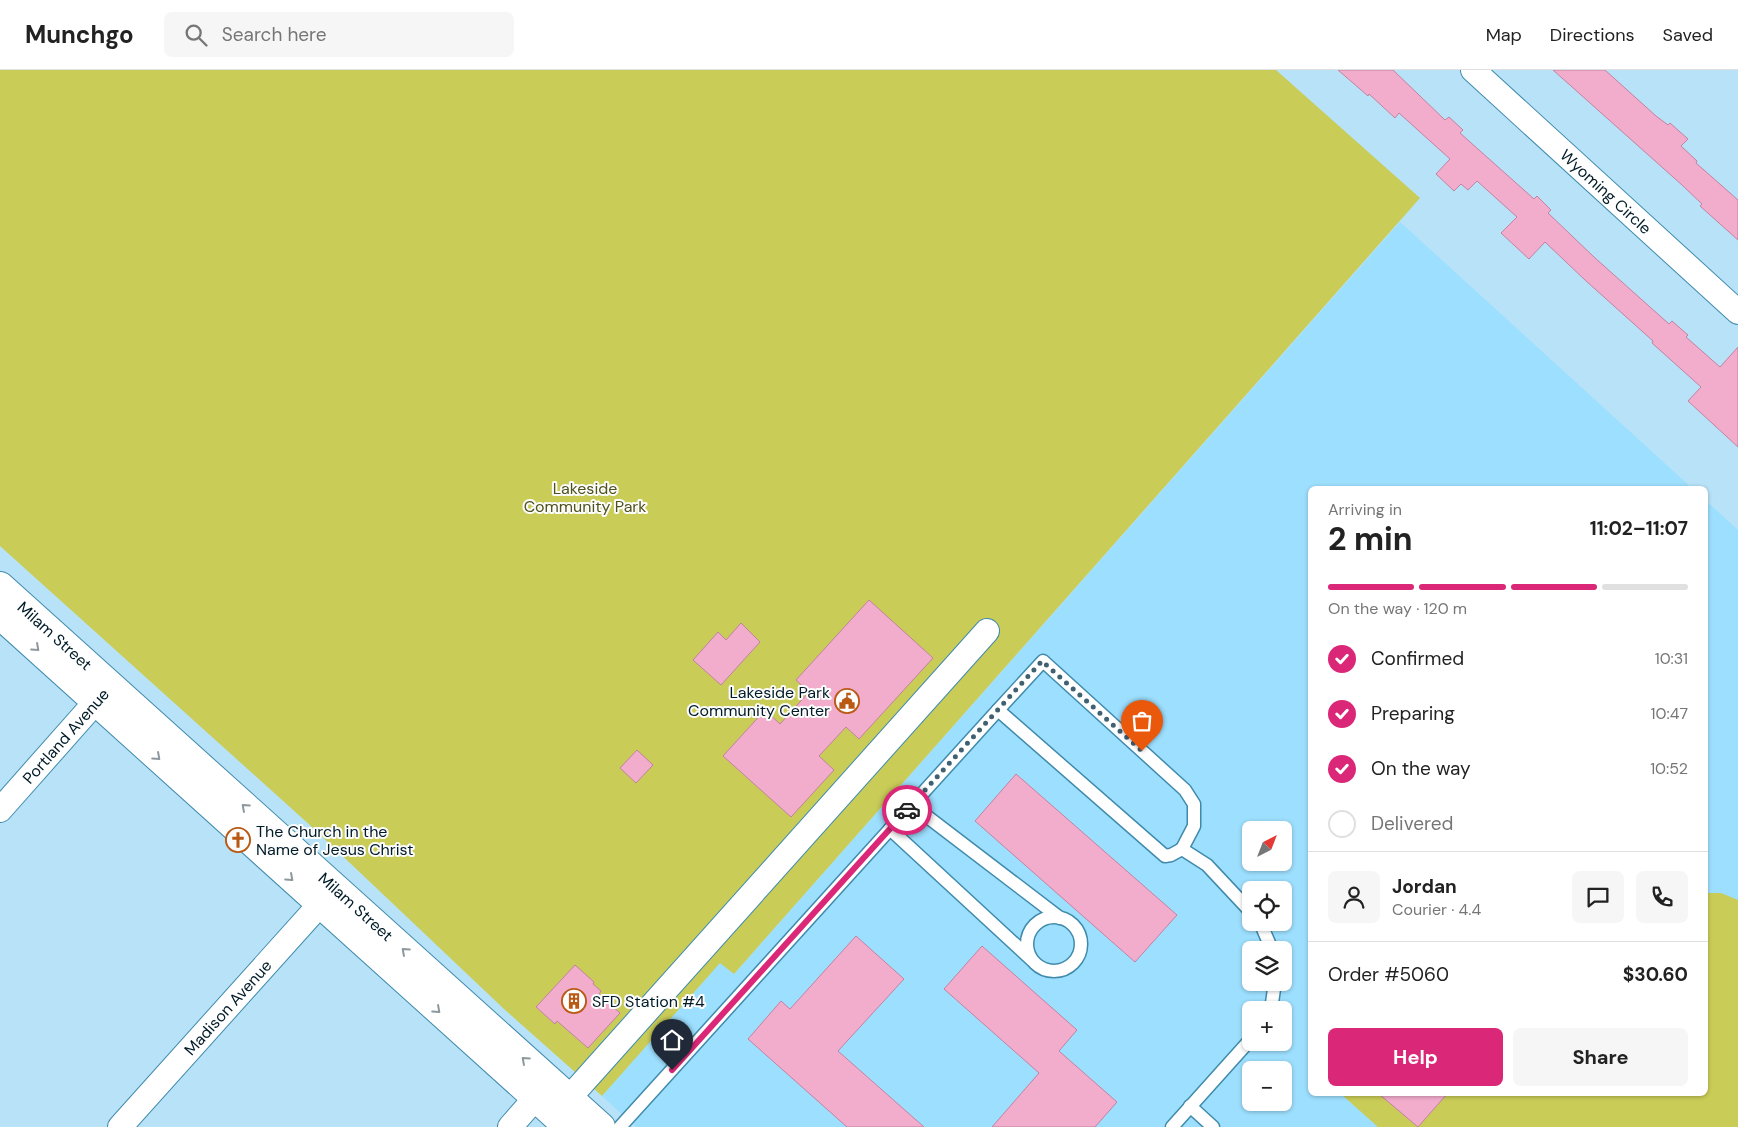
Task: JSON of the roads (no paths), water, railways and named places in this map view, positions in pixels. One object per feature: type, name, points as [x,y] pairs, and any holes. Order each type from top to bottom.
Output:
[{"type":"street","name":"Wyoming Circle","points":[[1473,70],[1738,312]]},
{"type":"street","name":"Milam Street","points":[[0,586],[103,693],[328,896],[551,1093],[601,1127]]},
{"type":"street","name":"Milam Street","points":[[0,615],[103,693]]},
{"type":"street","points":[[510,1127],[551,1093],[987,631]]},
{"type":"street","name":"Portland Avenue","points":[[0,810],[103,693]]},
{"type":"street","name":"Madison Avenue","points":[[120,1127],[328,896]]},
{"type":"street","name":"Milam Street","points":[[551,1093],[568,1127]]},
{"type":"lane","points":[[620,1127],[1042,661],[1185,790],[1194,804],[1194,826],[1182,849],[1164,856],[998,710]]},
{"type":"lane","points":[[890,830],[1038,967],[1054,972],[1062,970],[1076,960],[1080,944],[1075,928],[912,805]]},
{"type":"lane","points":[[1182,849],[1207,865],[1242,902]]},
{"type":"lane","points":[[1032,960],[1028,952],[1027,942],[1029,933],[1041,920],[1050,917],[1060,918]]},
{"type":"lane","points":[[1172,1127],[1242,1049]]},
{"type":"lane","points":[[1190,1106],[1213,1127]]},
{"type":"place","name":"Lakeside Park Community Center","points":[[847,701]]},
{"type":"place","name":"The Church in the Name of Jesus Christ","points":[[238,840]]},
{"type":"place","name":"SFD Station #4","points":[[574,1001]]},
{"type":"park label","name":"Lakeside Community Park","points":[[585,497]]}]
